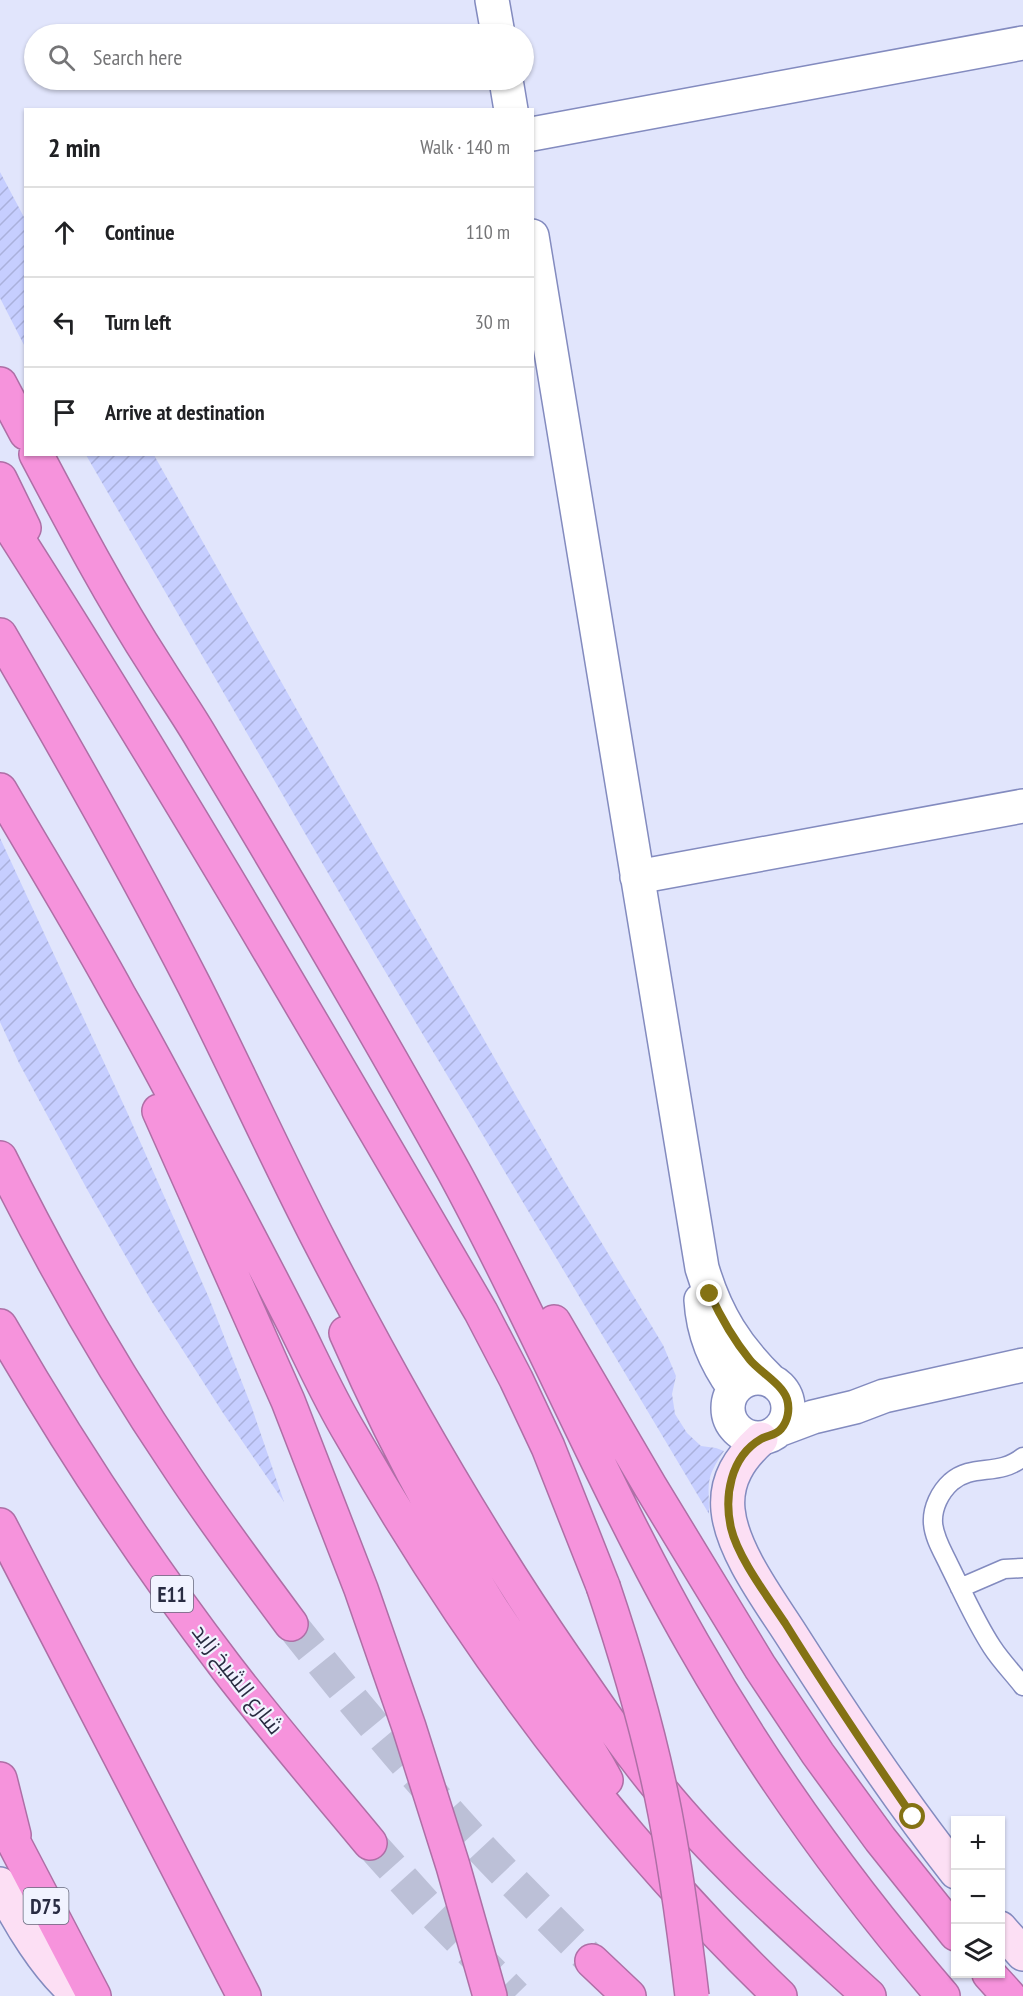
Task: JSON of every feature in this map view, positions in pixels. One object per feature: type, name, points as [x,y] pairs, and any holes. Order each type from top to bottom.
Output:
[{"type":"highway","points":[[0,384],[24,430]]},
{"type":"highway","points":[[37,456],[115,599],[235,793],[402,1078],[479,1218],[536,1330],[620,1506],[693,1644],[768,1767],[818,1838],[870,1908],[943,1996]]},
{"type":"highway","points":[[0,479],[62,608]]},
{"type":"highway","points":[[0,511],[62,608],[221,872],[481,1312],[548,1447],[603,1586],[626,1656],[661,1793],[682,1917],[692,1996]]},
{"type":"highway","points":[[0,635],[133,871],[194,985],[318,1238],[423,1432],[532,1610],[597,1705],[660,1790],[739,1874],[869,1996]]},
{"type":"highway","points":[[0,790],[120,996],[214,1170],[348,1430],[400,1518],[511,1684],[572,1766],[636,1844],[705,1920],[780,1996]]},
{"type":"highway","points":[[120,996],[143,1072],[158,1109],[288,1401],[362,1589],[446,1845],[490,1996]]},
{"type":"highway","points":[[402,1078],[428,1113],[475,1186],[596,1394],[760,1667],[818,1754],[866,1820],[951,1928]]},
{"type":"highway","points":[[262,1123],[343,1326],[396,1441],[428,1502],[490,1606],[581,1738],[620,1808],[636,1844]]},
{"type":"highway","points":[[0,1158],[72,1295],[124,1383],[186,1479],[291,1624]]},
{"type":"highway","name":"شارع الشيخ زايد","points":[[0,1326],[96,1484],[160,1577],[227,1668],[370,1843]]},
{"type":"highway","points":[[0,1525],[244,1996]]},
{"type":"highway","points":[[0,1779],[17,1851]]},
{"type":"highway","name":"D75","points":[[0,1816],[94,1996]]},
{"type":"highway","points":[[592,1961],[629,1996]]},
{"type":"highway","points":[[993,1978],[1009,1996]]},
{"type":"main road","points":[[771,1434],[748,1450],[738,1464],[729,1486],[728,1509],[732,1531],[762,1589],[844,1718],[913,1817],[954,1870]]},
{"type":"main road","points":[[0,1884],[44,1956],[80,1996]]},
{"type":"main road","points":[[1005,1934],[1023,1954]]},
{"type":"street","points":[[492,0],[496,24]]},
{"type":"street","points":[[534,134],[1023,43]]},
{"type":"street","points":[[508,90],[512,108]]},
{"type":"street","points":[[534,248],[702,1268],[710,1294],[735,1341],[786,1397],[789,1408],[787,1419],[771,1434]]},
{"type":"street","points":[[637,878],[1023,806]]},
{"type":"street","points":[[702,1268],[700,1290],[705,1332],[712,1352],[734,1388]]},
{"type":"street","points":[[884,1395],[805,1394],[761,1378],[751,1378],[734,1388],[727,1408],[729,1418],[741,1435],[771,1434],[813,1417],[855,1407],[884,1395],[1023,1365]]},
{"type":"lane","points":[[1023,1457],[1014,1464],[1001,1469],[968,1472],[958,1476],[942,1491],[937,1501],[933,1522],[935,1533],[980,1627],[1023,1686]]},
{"type":"lane","points":[[960,1588],[1004,1569],[1022,1568]]},
{"type":"shaded area","points":[[0,172],[24,217],[24,345],[0,298]]},
{"type":"shaded area","points":[[87,456],[155,456],[564,1180],[663,1345],[676,1376],[672,1394],[675,1414],[687,1433],[701,1446],[724,1451],[709,1481],[709,1514],[376,956]]},
{"type":"shaded area","points":[[0,838],[127,1112],[209,1298],[252,1408],[284,1502],[223,1413],[152,1302],[88,1191],[19,1063],[0,1022]]},
{"type":"tunnel","points":[[291,1624],[453,1818],[592,1961]]},
{"type":"tunnel","points":[[370,1843],[434,1914],[515,1996]]},
{"type":"route","points":[[710,1294],[735,1341],[752,1362],[780,1387],[789,1408],[787,1419],[781,1429],[772,1436],[761,1439],[748,1450],[732,1474],[728,1509],[732,1531],[762,1589],[844,1718],[913,1817]]}]
